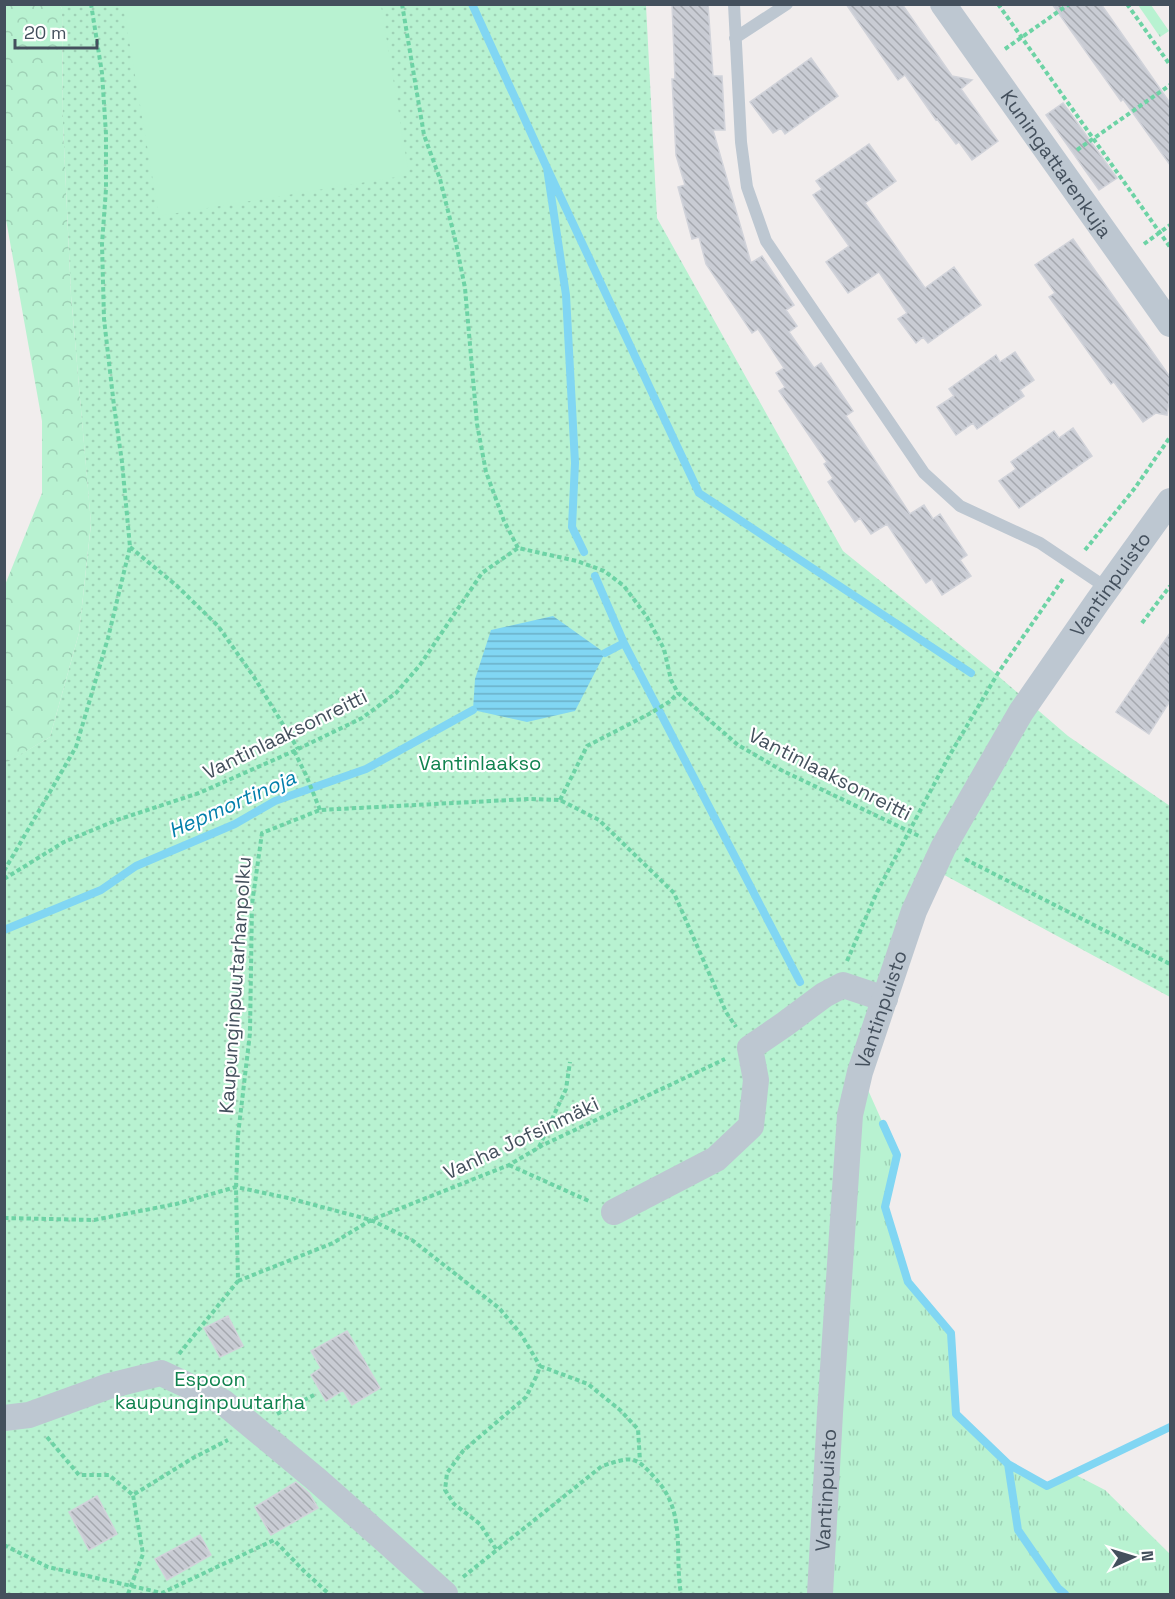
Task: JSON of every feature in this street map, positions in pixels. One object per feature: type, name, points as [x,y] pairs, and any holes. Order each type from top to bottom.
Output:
[{"type":"street","name":"Kuningattarenkuja","points":[[943,4],[1170,324]]},
{"type":"street","name":"Vantinpuisto","points":[[820,1594],[850,1114],[860,1072],[914,911],[943,848],[1021,712],[1170,501]]},
{"type":"street","points":[[614,1212],[716,1159],[751,1126],[756,1080],[750,1048],[824,995],[843,986],[885,999]]},
{"type":"street","points":[[17,1417],[108,1386],[161,1373],[223,1402],[387,1540],[444,1594]]},
{"type":"lane","points":[[734,4],[741,142],[747,187],[766,241],[924,473],[960,507],[1040,543],[1107,588]]},
{"type":"lane","points":[[735,38],[787,4]]},
{"type":"path","points":[[4,871],[76,747],[108,638],[130,547],[104,319],[102,244],[106,189],[106,135],[102,73],[91,4]]},
{"type":"path","points":[[402,4],[424,135],[440,179],[465,288],[477,424],[486,472],[504,522],[518,548]]},
{"type":"path","points":[[998,4],[1170,247]]},
{"type":"path","points":[[985,63],[1068,4]]},
{"type":"path","points":[[1127,4],[1170,65]]},
{"type":"path","points":[[1057,164],[1170,85]]},
{"type":"path","points":[[843,986],[846,964],[877,892],[948,758],[998,673],[1073,564],[1135,488],[1170,437]]},
{"type":"path","points":[[130,547],[177,586],[218,626],[254,677],[296,750],[320,810]]},
{"type":"path","name":"Vantinlaaksonreitti","points":[[4,879],[64,842],[117,820],[199,793],[362,718],[396,693],[420,665],[482,573],[518,548],[577,561],[604,571],[624,586],[647,617],[664,649],[670,680],[678,693],[738,745],[781,770],[909,830],[1170,963]]},
{"type":"path","points":[[1142,623],[1170,586]]},
{"type":"path","points":[[560,800],[587,746],[649,714],[669,702],[678,693]]},
{"type":"path","name":"Kaupunginpuutarhanpolku","points":[[236,1187],[238,1135],[250,1033],[252,904],[262,833],[320,810],[518,799],[560,800],[600,820],[674,893],[726,1012],[750,1048]]},
{"type":"path","name":"Vanha Jofsinmäki","points":[[238,1281],[333,1243],[371,1220],[509,1164],[539,1147],[750,1048]]},
{"type":"path","points":[[539,1147],[566,1089],[570,1062]]},
{"type":"path","points":[[509,1164],[614,1212]]},
{"type":"path","points":[[4,1218],[94,1220],[176,1204],[236,1187],[371,1220],[412,1240],[499,1308],[521,1334],[540,1365],[588,1384],[620,1410],[638,1429],[640,1461]]},
{"type":"path","points":[[161,1373],[173,1362],[238,1281],[236,1187]]},
{"type":"path","points":[[496,1549],[480,1524],[454,1504],[445,1490],[447,1473],[463,1451],[526,1396],[540,1365]]},
{"type":"path","points":[[133,1495],[193,1458],[314,1395]]},
{"type":"path","points":[[17,1417],[80,1475],[109,1475],[133,1495],[142,1554],[128,1594]]},
{"type":"path","points":[[444,1594],[496,1549],[602,1466],[626,1459],[640,1461],[658,1480],[671,1499],[678,1528],[681,1594]]},
{"type":"path","points":[[4,1545],[48,1567],[162,1593],[274,1540],[329,1594]]},
{"type":"green space","points":[[4,5],[60,5],[62,9],[63,125],[71,295],[91,523],[79,633],[50,737],[5,764],[5,585],[42,493],[42,421],[5,214]]},
{"type":"green space","name":"Vantinlaakso","points":[[60,5],[646,5],[657,218],[843,551],[990,669],[1068,736],[1170,806],[1170,997],[935,870],[860,1072],[820,1594],[5,1594],[4,764],[50,737],[79,633],[91,524],[71,295],[63,125],[62,9]]},
{"type":"green space","points":[[123,5],[381,5],[409,175],[159,216]]},
{"type":"green space","points":[[1138,5],[1151,5],[1169,31],[1160,37]]},
{"type":"green space","points":[[860,1072],[897,1155],[885,1207],[908,1282],[951,1333],[956,1414],[1008,1464],[1047,1486],[1072,1473],[1105,1490],[1170,1554],[1170,1594],[820,1594]]},
{"type":"water","points":[[553,616],[605,653],[575,711],[527,722],[473,710],[475,679],[491,630]]},
{"type":"building","points":[[672,4],[708,4],[713,76],[722,76],[725,130],[713,130],[751,263],[762,256],[794,305],[786,310],[797,326],[789,332],[814,368],[821,363],[853,411],[846,416],[910,514],[924,505],[933,519],[940,514],[967,555],[960,560],[971,576],[942,595],[932,579],[926,583],[887,524],[871,534],[860,518],[855,522],[828,482],[833,478],[824,464],[827,462],[779,391],[785,387],[776,373],[784,368],[758,329],[752,333],[706,264],[699,237],[692,239],[678,187],[685,185],[676,155],[672,79],[675,79]]},
{"type":"building","points":[[846,4],[902,4],[952,76],[972,80],[961,89],[998,141],[972,160],[959,142],[956,144],[936,120],[905,75],[898,80]]},
{"type":"building","points":[[1052,4],[1101,4],[1170,103],[1170,165],[1123,99],[1121,101]]},
{"type":"building","points":[[811,58],[838,96],[785,134],[781,128],[773,133],[750,102]]},
{"type":"building","points":[[1063,103],[1117,178],[1099,190],[1046,115]]},
{"type":"building","points":[[869,144],[896,181],[865,203],[925,288],[954,267],[981,305],[928,343],[923,337],[916,343],[898,319],[907,313],[879,272],[848,293],[826,262],[849,246],[813,195],[822,189],[816,181]]},
{"type":"building","points":[[1073,239],[1170,377],[1167,415],[1156,413],[1143,422],[1114,382],[1111,384],[1049,297],[1055,293],[1035,265]]},
{"type":"building","points":[[1015,352],[1034,380],[1020,390],[1024,396],[977,429],[973,423],[956,435],[937,407],[954,396],[949,389],[996,355],[1000,362]]},
{"type":"building","points":[[1073,428],[1092,456],[1019,508],[999,481],[1016,469],[1011,462],[1054,431],[1059,438]]},
{"type":"building","points":[[1170,633],[1170,701],[1149,734],[1116,712]]},
{"type":"building","points":[[228,1316],[243,1346],[220,1357],[204,1328]]},
{"type":"building","points":[[347,1331],[380,1388],[352,1405],[343,1390],[326,1401],[311,1375],[321,1368],[311,1351]]},
{"type":"building","points":[[296,1482],[309,1493],[318,1508],[271,1535],[255,1507]]},
{"type":"building","points":[[97,1496],[117,1534],[89,1550],[69,1512]]},
{"type":"building","points":[[200,1535],[211,1555],[167,1580],[155,1559]]},
{"type":"waterway","points":[[472,4],[547,168],[566,295],[575,463],[572,527],[584,552]]},
{"type":"waterway","points":[[547,168],[699,493],[971,673]]},
{"type":"waterway","points":[[595,576],[624,643],[800,982]]},
{"type":"waterway","points":[[605,653],[624,643]]},
{"type":"waterway","name":"Hepmortinoja","points":[[4,930],[101,890],[136,866],[235,824],[275,801],[366,769],[473,710]]},
{"type":"waterway","points":[[883,1124],[897,1155],[885,1207],[908,1282],[951,1333],[956,1414],[1008,1464],[1018,1530],[1058,1588],[1065,1594]]},
{"type":"waterway","points":[[1008,1464],[1047,1486],[1170,1427]]},
{"type":"park label","name":"Espoon kaupunginpuutarha","points":[[210,1390]]}]
